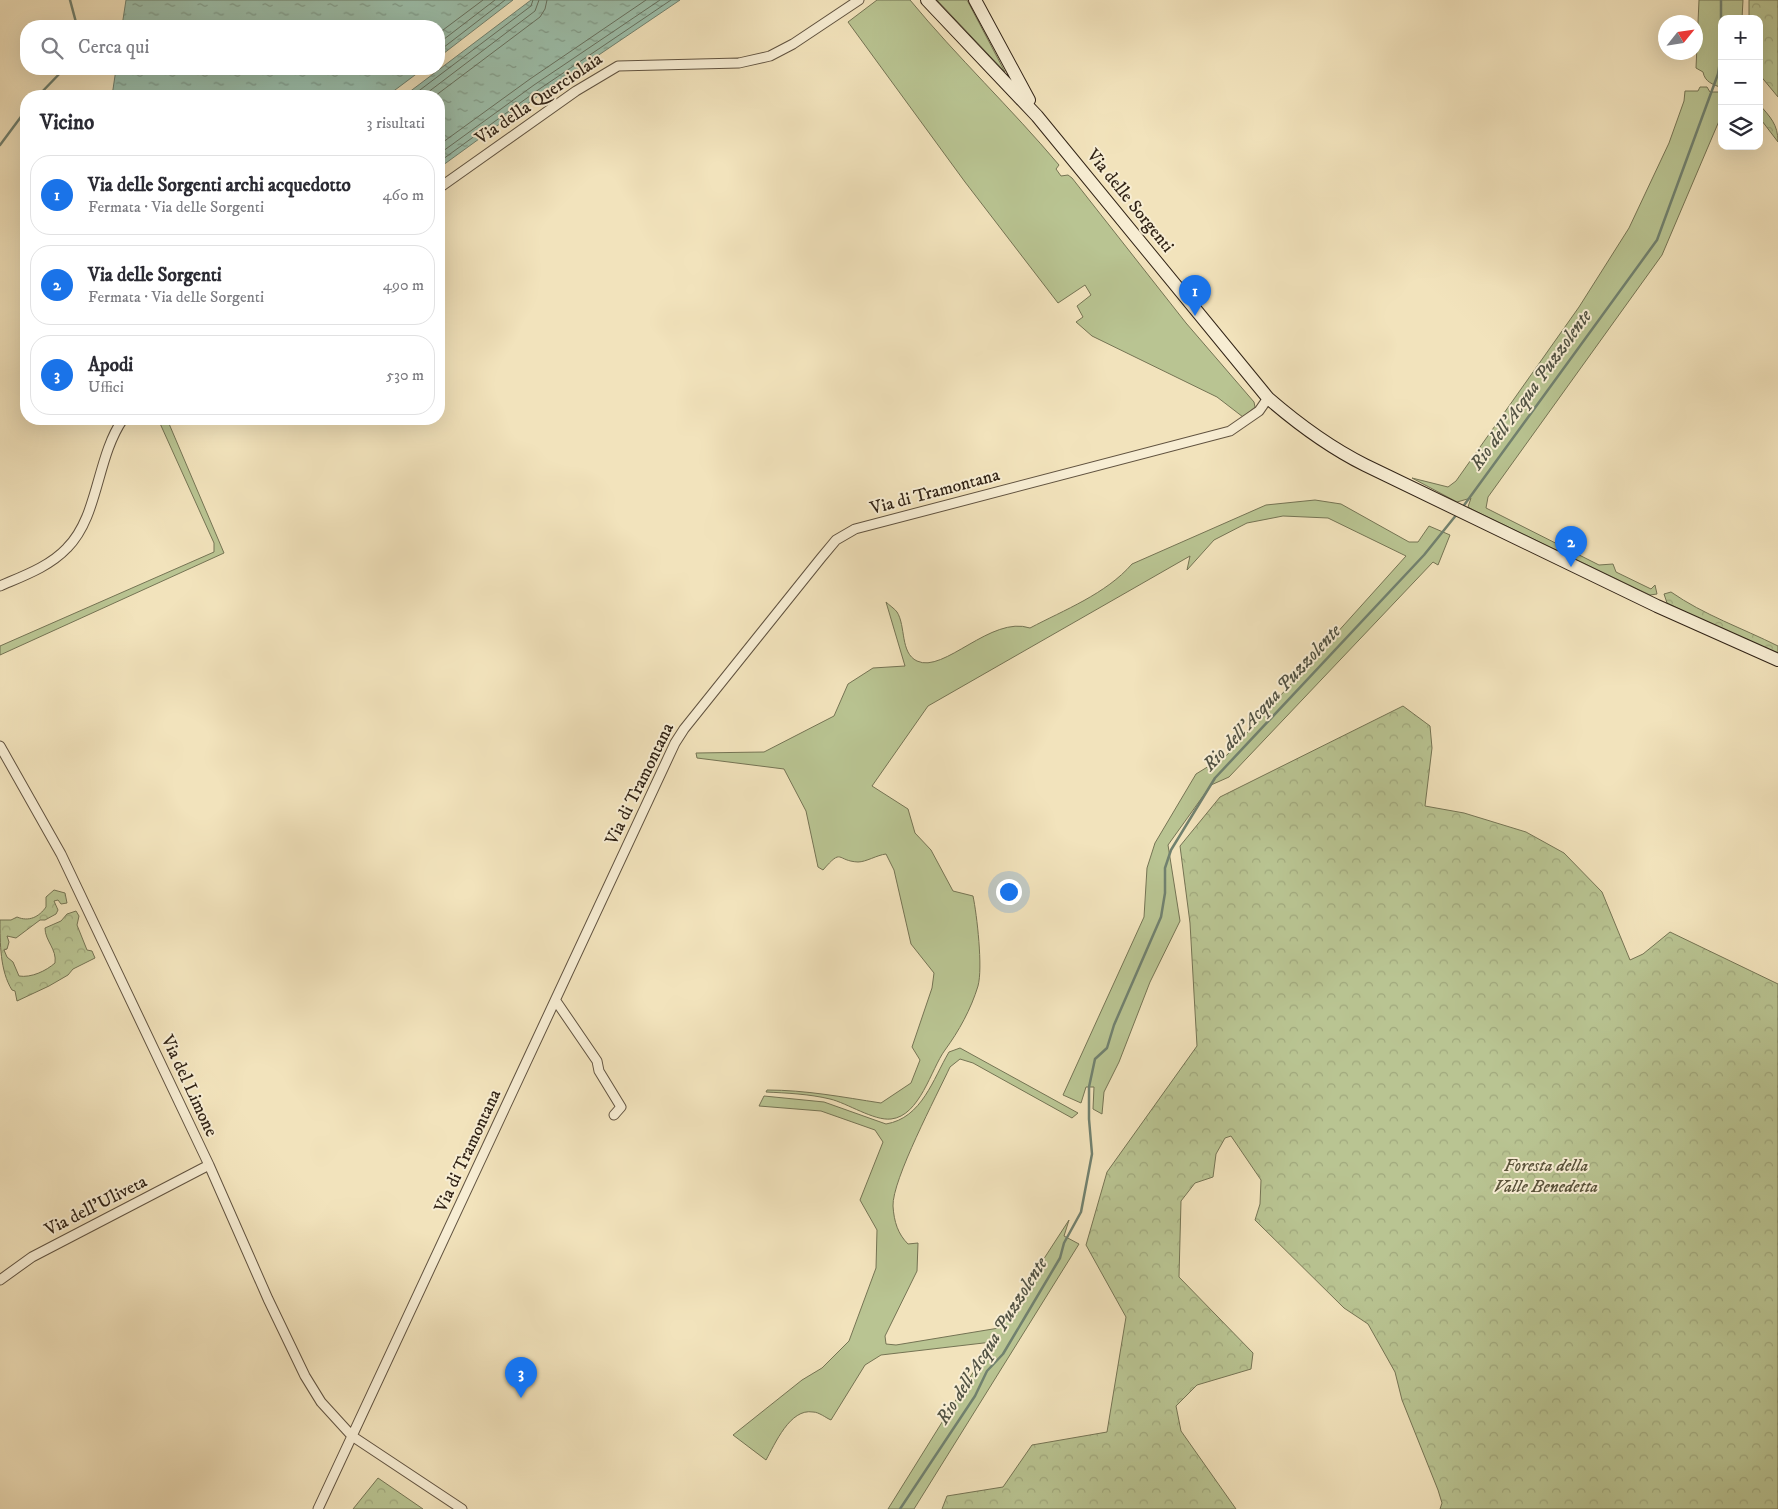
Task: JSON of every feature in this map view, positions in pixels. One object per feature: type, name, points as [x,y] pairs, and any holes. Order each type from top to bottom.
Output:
[{"type":"main road","name":"Via delle Sorgenti","points":[[927,0],[1037,116],[1268,398],[1298,423],[1340,452],[1451,507],[1657,606],[1778,660]]},
{"type":"main road","name":"Via delle Sorgenti","points":[[975,0],[1037,116]]},
{"type":"street","name":"Via della Querciolaia","points":[[445,184],[576,91],[618,66],[739,63],[770,56],[793,44],[860,0]]},
{"type":"street","name":"Via di Tramontana","points":[[318,1509],[680,736],[836,540],[855,529],[1230,431],[1260,411],[1268,398]]},
{"type":"street","points":[[0,586],[46,564],[66,549],[79,534],[88,514],[105,455],[119,425]]},
{"type":"street","name":"Via del Limone","points":[[0,746],[61,854],[209,1165],[268,1300],[304,1376],[321,1402],[352,1436],[462,1509]]},
{"type":"street","points":[[556,1001],[597,1061],[599,1071],[621,1107],[614,1115]]},
{"type":"street","name":"Via dell'Uliveta","points":[[0,1280],[32,1257],[209,1165]]},
{"type":"green space","points":[[877,0],[910,0],[1059,165],[1056,169],[1061,176],[1068,175],[1072,178],[1186,323],[1254,402],[1255,407],[1243,417],[1217,397],[1092,336],[1076,322],[1083,317],[1077,306],[1091,295],[1085,285],[1058,303],[965,182],[848,22]]},
{"type":"green space","points":[[937,0],[967,0],[1005,72]]},
{"type":"green space","points":[[1699,0],[1743,0],[1742,15],[1718,15],[1718,86],[1705,78],[1703,72],[1696,68],[1696,60],[1703,60],[1703,15],[1698,15]]},
{"type":"green space","points":[[1749,0],[1778,0],[1778,97],[1763,79],[1763,15],[1749,15]]},
{"type":"green space","points":[[1700,87],[1707,87],[1710,92],[1718,92],[1718,123],[1662,255],[1488,497],[1486,508],[1599,565],[1613,564],[1616,572],[1651,589],[1655,585],[1657,594],[1650,595],[1473,510],[1468,507],[1471,498],[1457,502],[1412,478],[1448,487],[1456,481],[1579,307],[1629,228],[1669,143],[1684,101],[1685,91],[1698,91]]},
{"type":"green space","points":[[1763,109],[1775,125],[1778,142],[1763,122]]},
{"type":"green space","points":[[161,425],[170,425],[224,553],[0,655],[0,646],[214,552],[214,543]]},
{"type":"green space","points":[[1315,500],[1341,504],[1409,542],[1418,542],[1429,526],[1450,535],[1438,565],[1433,562],[1229,777],[1211,785],[1168,845],[1180,921],[1150,982],[1119,1062],[1104,1092],[1102,1114],[1093,1109],[1094,1087],[1086,1087],[1081,1103],[1063,1095],[1144,917],[1147,868],[1155,843],[1196,774],[1227,755],[1406,556],[1328,518],[1283,516],[1247,523],[1214,540],[1187,570],[1190,556],[928,706],[872,786],[908,809],[915,833],[931,850],[953,891],[973,896],[978,928],[980,967],[978,986],[972,1003],[924,1090],[910,1110],[901,1116],[884,1119],[830,1099],[766,1092],[767,1090],[781,1090],[881,1103],[911,1083],[920,1060],[912,1047],[932,988],[934,973],[911,944],[894,870],[886,854],[858,862],[837,857],[823,870],[818,867],[806,811],[784,769],[697,758],[696,753],[764,752],[834,716],[848,684],[873,668],[905,666],[886,602],[896,611],[900,618],[906,646],[912,657],[917,661],[928,663],[941,660],[984,636],[1000,630],[1015,626],[1030,628],[1097,593],[1122,575],[1132,564],[1266,505]]},
{"type":"green space","points":[[1671,592],[1710,614],[1778,646],[1778,653],[1722,630],[1667,603],[1664,594]]},
{"type":"green space","name":"Foresta della Valle Benedetta","points":[[1403,706],[1430,726],[1432,748],[1425,806],[1464,813],[1526,832],[1564,853],[1602,892],[1630,960],[1643,954],[1670,932],[1778,984],[1778,1509],[1440,1509],[1442,1503],[1438,1490],[1402,1400],[1395,1372],[1368,1324],[1344,1308],[1255,1220],[1260,1204],[1261,1180],[1231,1136],[1225,1138],[1216,1154],[1213,1177],[1195,1183],[1181,1201],[1179,1277],[1253,1353],[1251,1369],[1197,1385],[1176,1406],[1181,1431],[1236,1509],[942,1509],[947,1496],[1003,1487],[1032,1445],[1107,1432],[1126,1317],[1086,1245],[1107,1172],[1197,1046],[1190,923],[1180,846],[1220,797]]},
{"type":"green space","points":[[54,890],[65,893],[67,903],[61,904],[58,900],[54,901],[58,910],[56,914],[45,920],[40,920],[16,938],[7,936],[9,942],[7,949],[4,950],[7,957],[13,962],[19,976],[33,975],[47,969],[55,963],[55,958],[45,928],[61,921],[67,914],[76,911],[79,916],[77,925],[87,950],[92,951],[95,958],[73,969],[68,975],[49,986],[17,1001],[15,991],[12,990],[8,982],[3,966],[0,920],[11,920],[17,917],[30,919],[37,916],[46,907],[46,897]]},
{"type":"green space","points":[[960,1048],[1078,1113],[1072,1118],[973,1063],[960,1059],[950,1067],[907,1158],[895,1194],[893,1206],[899,1232],[908,1244],[918,1243],[917,1271],[885,1336],[886,1344],[896,1345],[999,1328],[1069,1220],[1064,1236],[1079,1244],[914,1509],[888,1509],[992,1342],[881,1355],[865,1365],[831,1420],[815,1412],[805,1412],[797,1416],[784,1429],[766,1460],[733,1435],[802,1380],[822,1368],[849,1341],[876,1268],[877,1230],[860,1200],[883,1142],[875,1130],[821,1111],[759,1106],[764,1096],[824,1102],[886,1124],[909,1114],[918,1106],[932,1085],[949,1052]]},
{"type":"green space","points":[[378,1478],[423,1509],[353,1509]]},
{"type":"water","points":[[126,0],[513,0],[445,52],[445,20],[123,20]]},
{"type":"water","points":[[531,0],[680,0],[541,94],[445,164],[445,90],[412,90],[432,75],[445,75],[445,65]]},
{"type":"water","points":[[115,75],[415,75],[395,90],[113,90]]},
{"type":"waterway","points":[[70,0],[75,20]]},
{"type":"waterway","name":"Rio dell'Acqua Puzzolente","points":[[1462,508],[1657,240],[1718,74],[1721,55],[1721,0]]},
{"type":"waterway","points":[[44,90],[58,75]]},
{"type":"waterway","points":[[0,145],[20,118]]},
{"type":"waterway","name":"Rio dell'Acqua Puzzolente","points":[[900,1509],[975,1396],[987,1371],[1003,1354],[1060,1258],[1064,1243],[1081,1212],[1092,1154],[1089,1087],[1095,1059],[1107,1048],[1114,1025],[1161,917],[1165,893],[1165,868],[1171,850],[1215,778],[1424,555],[1457,514]]},
{"type":"place","name":"Via delle Sorgenti archi acquedotto","points":[[1195,316]]},
{"type":"place","name":"Via delle Sorgenti","points":[[1571,567]]},
{"type":"place","name":"Apodi","points":[[521,1398]]}]
